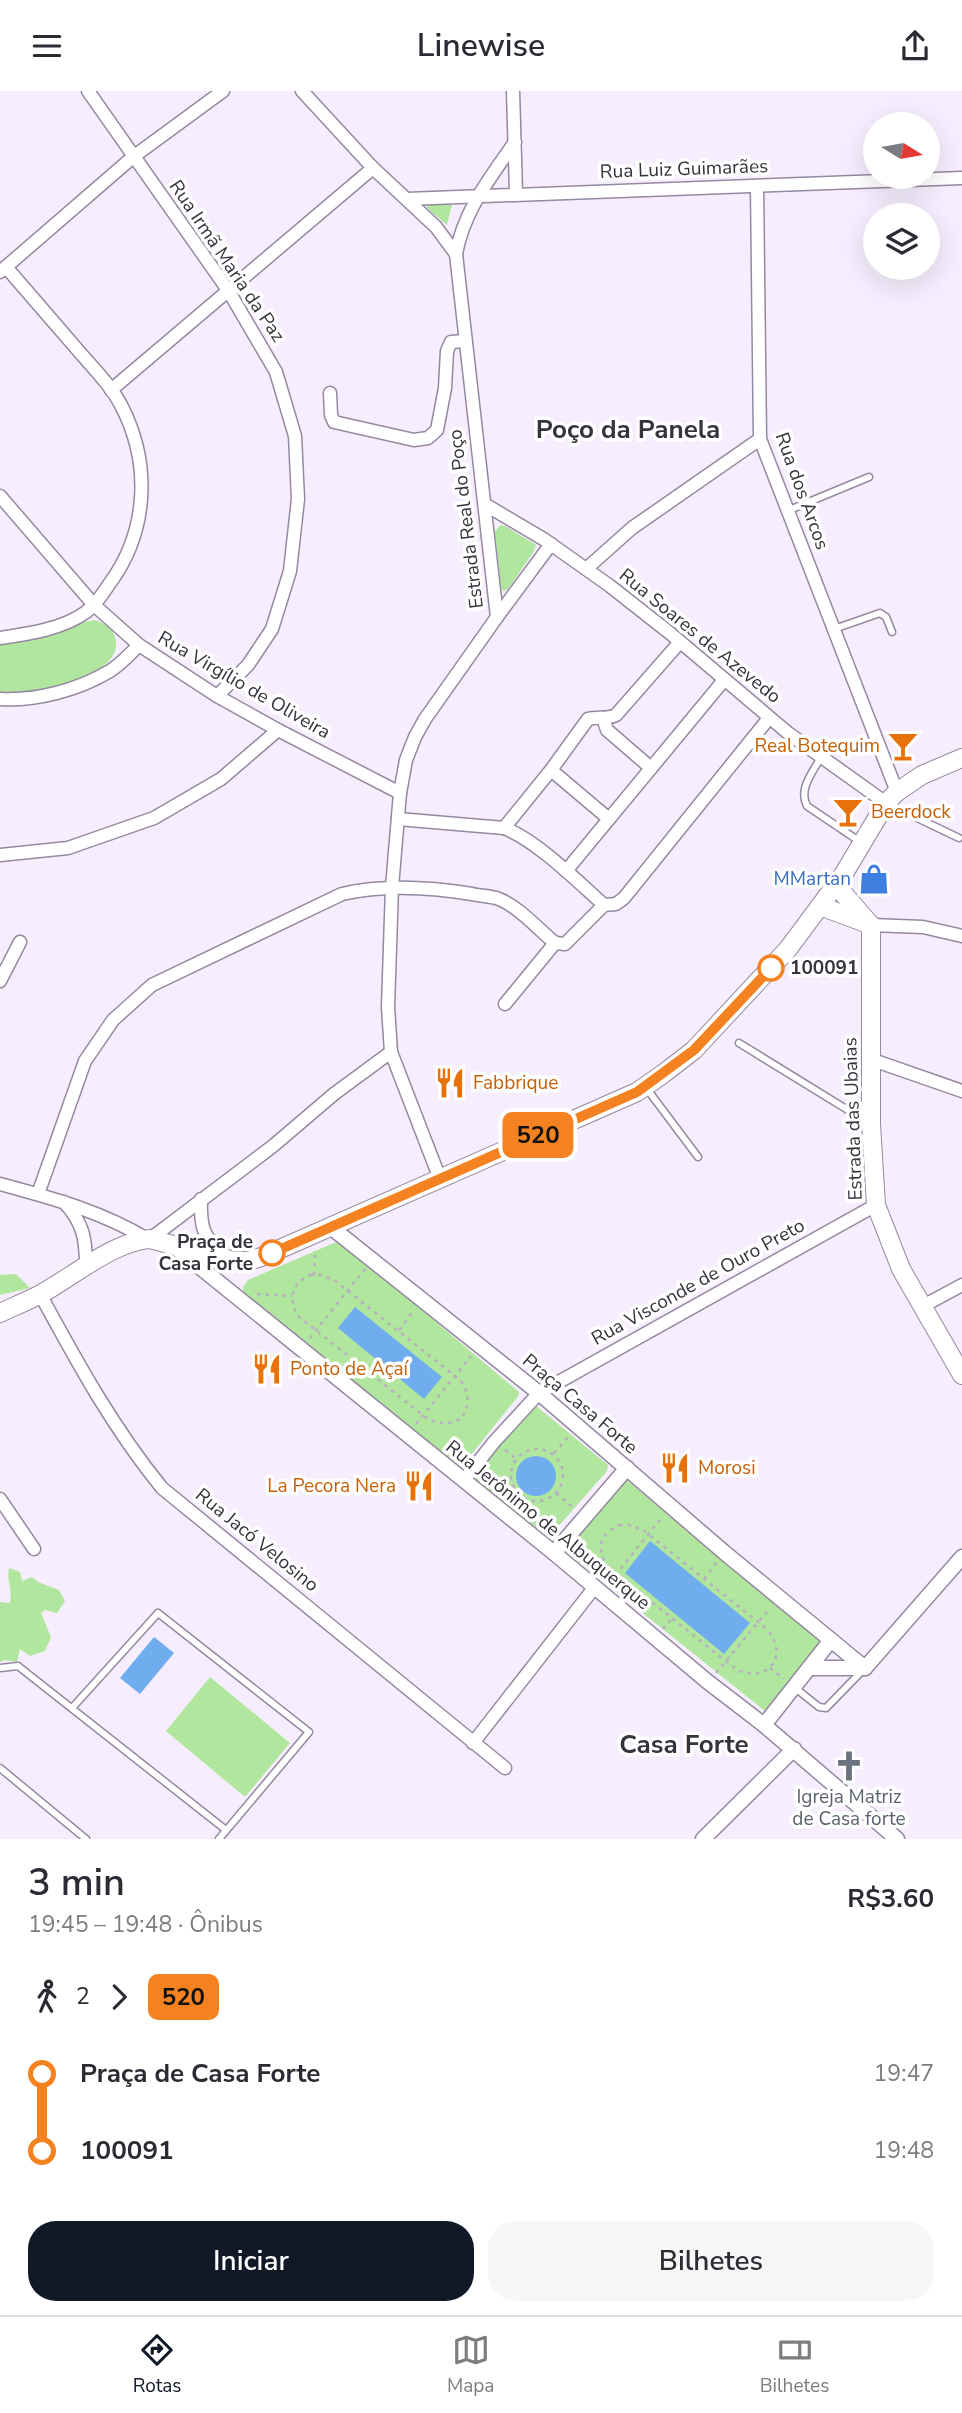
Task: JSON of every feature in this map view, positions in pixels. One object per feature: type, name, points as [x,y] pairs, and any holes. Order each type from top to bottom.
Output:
[{"type":"main road","points":[[0,1313],[40,1294],[115,1250],[149,1239],[226,1259],[249,1261],[272,1253],[645,1087],[694,1050],[788,949],[836,885],[892,798],[922,775],[962,758]]},
{"type":"main road","points":[[836,885],[870,925]]},
{"type":"main road","points":[[820,906],[870,925]]},
{"type":"main road","name":"Estrada das Ubaias","points":[[870,925],[871,1124],[876,1205],[901,1269],[962,1375]]},
{"type":"street","name":"Rua Irmã Maria da Paz","points":[[88,91],[228,290],[276,372],[295,436],[298,499],[290,571],[272,629],[248,665],[217,696]]},
{"type":"street","points":[[0,638],[36,632],[68,622],[94,605],[121,566],[139,523],[142,474],[138,448],[121,406],[111,390],[3,270],[134,157],[223,91]]},
{"type":"street","points":[[302,91],[373,168],[436,227],[456,254]]},
{"type":"street","points":[[513,91],[516,193]]},
{"type":"street","points":[[456,254],[464,222],[477,197],[515,142]]},
{"type":"street","points":[[111,390],[373,168]]},
{"type":"street","name":"Rua Luiz Guimarães","points":[[407,198],[962,179]]},
{"type":"street","name":"Rua dos Arcos","points":[[757,186],[760,439],[834,629],[892,798]]},
{"type":"street","name":"Estrada Real do Poço","points":[[440,1179],[391,1052],[388,1007],[392,887],[400,793],[406,760],[425,719],[497,617],[456,254]]},
{"type":"street","points":[[330,393],[334,422],[414,440],[428,438],[438,430],[447,351],[451,342],[465,341]]},
{"type":"street","points":[[586,569],[632,528],[760,439]]},
{"type":"street","name":"Rua Virgílio de Oliveira","points":[[0,496],[94,605],[139,645],[217,696],[400,793]]},
{"type":"street","name":"Rua Soares de Azevedo","points":[[486,505],[551,544],[586,569],[821,757],[892,798]]},
{"type":"street","points":[[497,617],[551,544]]},
{"type":"street","points":[[503,828],[551,770],[588,719],[616,715],[680,642]]},
{"type":"street","points":[[0,699],[46,696],[80,685],[111,671],[139,645]]},
{"type":"street","points":[[566,871],[724,680]]},
{"type":"street","points":[[603,718],[607,730],[651,768]]},
{"type":"street","points":[[38,1194],[85,1061],[113,1020],[152,985],[342,894],[369,888],[461,892],[499,899],[561,945],[604,905],[615,904],[624,898],[769,718]]},
{"type":"street","points":[[0,855],[68,848],[155,818],[221,779],[278,730]]},
{"type":"street","points":[[551,770],[610,819]]},
{"type":"street","points":[[398,819],[503,828],[516,833],[566,871],[604,905]]},
{"type":"street","points":[[870,925],[923,927],[962,936]]},
{"type":"street","points":[[0,981],[20,941]]},
{"type":"street","points":[[505,1004],[555,943]]},
{"type":"street","points":[[0,1184],[64,1201],[105,1217],[149,1239],[273,1146],[334,1094],[391,1052]]},
{"type":"street","points":[[870,1059],[962,1091]]},
{"type":"street","points":[[201,1199],[202,1229],[226,1259]]},
{"type":"street","points":[[64,1201],[76,1215],[82,1228],[86,1245],[86,1266]]},
{"type":"street","name":"Rua Visconde de Ouro Preto","points":[[540,1393],[876,1205]]},
{"type":"street","name":"Praça Casa Forte","points":[[332,1228],[540,1393],[724,1553],[865,1668]]},
{"type":"street","name":"Rua Jerônimo de Albuquerque","points":[[171,1244],[554,1553],[708,1682],[794,1749],[897,1839]]},
{"type":"street","points":[[923,1306],[962,1285]]},
{"type":"street","name":"Rua Jacó Velosino","points":[[40,1294],[106,1412],[124,1440],[162,1488],[505,1768]]},
{"type":"street","points":[[464,1480],[495,1441],[540,1393]]},
{"type":"street","points":[[554,1553],[627,1468]]},
{"type":"street","points":[[0,1499],[34,1549]]},
{"type":"street","points":[[809,1668],[865,1668],[962,1557]]},
{"type":"street","points":[[473,1743],[597,1590]]},
{"type":"street","points":[[764,1725],[831,1640]]},
{"type":"street","points":[[703,1839],[794,1749]]},
{"type":"lane","points":[[788,511],[869,477]]},
{"type":"lane","points":[[834,629],[880,613],[886,617],[892,632]]},
{"type":"lane","points":[[821,757],[805,787],[803,799],[807,806],[862,843]]},
{"type":"lane","points":[[892,798],[959,838]]},
{"type":"lane","points":[[739,1043],[871,1124]]},
{"type":"lane","points":[[645,1087],[698,1157]]},
{"type":"lane","points":[[72,1709],[158,1613],[309,1732],[219,1839]]},
{"type":"lane","points":[[0,1668],[18,1666],[226,1831]]},
{"type":"lane","points":[[794,1687],[819,1707],[826,1708],[865,1668]]},
{"type":"lane","points":[[0,1768],[86,1839]]},
{"type":"path","points":[[314,1275],[315,1255]]},
{"type":"path","points":[[302,1350],[369,1264],[375,1261]]},
{"type":"path","points":[[314,1275],[327,1277],[347,1291],[465,1386],[467,1407],[461,1419],[445,1425],[429,1420],[298,1316],[292,1296],[296,1284],[314,1275]]},
{"type":"path","points":[[237,1299],[242,1293],[292,1296]]},
{"type":"path","points":[[398,1331],[418,1305]]},
{"type":"path","points":[[423,1415],[480,1345]]},
{"type":"path","points":[[554,1454],[576,1426]]},
{"type":"path","points":[[538,1448],[554,1454],[559,1460],[563,1476],[556,1493],[543,1501],[527,1499],[514,1489],[510,1473],[522,1452],[538,1448]]},
{"type":"path","points":[[556,1493],[584,1517]]},
{"type":"path","points":[[597,1590],[617,1574],[666,1512],[673,1507]]},
{"type":"path","points":[[619,1525],[636,1527],[768,1630],[775,1643],[776,1657],[770,1668],[753,1674],[737,1670],[617,1574],[607,1566],[601,1552],[601,1541],[604,1534],[619,1525]]},
{"type":"path","points":[[704,1579],[724,1553]]},
{"type":"path","points":[[708,1682],[779,1598]]},
{"type":"green space","points":[[427,205],[452,205],[447,225],[427,208]]},
{"type":"green space","points":[[500,525],[536,545],[508,589],[503,591],[495,532]]},
{"type":"green space","points":[[95,620],[107,626],[115,637],[115,652],[106,664],[91,673],[52,687],[0,694],[0,643],[41,637]]},
{"type":"green space","name":"Praça de Casa Forte","points":[[336,1242],[345,1245],[519,1392],[463,1465],[456,1465],[243,1293],[243,1287],[248,1280]]},
{"type":"green space","points":[[16,1274],[30,1288],[0,1295],[0,1275]]},
{"type":"green space","points":[[535,1405],[608,1465],[607,1471],[549,1537],[477,1482],[475,1475],[529,1408]]},
{"type":"green space","points":[[624,1478],[821,1641],[770,1711],[765,1711],[564,1550]]},
{"type":"green space","points":[[9,1568],[20,1572],[22,1581],[32,1577],[59,1590],[65,1601],[57,1613],[45,1610],[41,1613],[51,1637],[45,1651],[30,1656],[20,1649],[17,1662],[0,1662],[0,1602],[10,1603]]},
{"type":"green space","points":[[210,1677],[290,1743],[245,1797],[166,1731]]},
{"type":"water","points":[[355,1307],[442,1377],[424,1399],[338,1328]]},
{"type":"water","points":[[536,1456],[544,1457],[550,1462],[555,1468],[555,1484],[550,1490],[544,1495],[536,1496],[528,1495],[522,1490],[517,1484],[516,1476],[517,1468],[522,1462],[528,1457]]},
{"type":"water","points":[[650,1541],[750,1623],[724,1654],[625,1573]]},
{"type":"water","points":[[154,1637],[174,1653],[140,1694],[120,1678]]},
{"type":"bus line","name":"520","points":[[272,1253],[637,1092],[694,1050],[771,968]]},
{"type":"place","name":"Real Botequim","points":[[903,746]]},
{"type":"place","name":"Beerdock","points":[[848,812]]},
{"type":"place","name":"MMartan","points":[[874,879]]},
{"type":"place","name":"100091","points":[[771,968]]},
{"type":"place","name":"Fabbrique","points":[[450,1083]]},
{"type":"place","name":"Praça de Casa Forte","points":[[272,1253]]},
{"type":"place","name":"Ponto de Açaí","points":[[267,1369]]},
{"type":"place","name":"Morosi","points":[[675,1468]]},
{"type":"place","name":"La Pecora Nera","points":[[419,1486]]},
{"type":"place","name":"Igreja Matriz de Casa forte","points":[[849,1766]]},
{"type":"district","name":"Poço da Panela","points":[[628,429]]},
{"type":"district","name":"Casa Forte","points":[[684,1744]]}]
